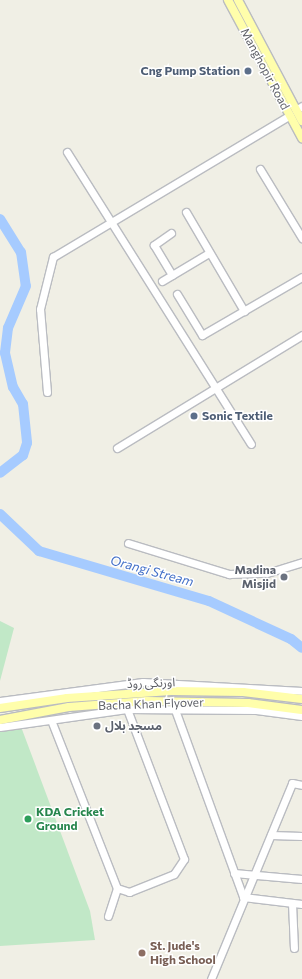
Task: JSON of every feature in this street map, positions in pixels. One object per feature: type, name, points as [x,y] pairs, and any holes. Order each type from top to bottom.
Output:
[{"type":"main road","name":"Manghopir Road","points":[[228,0],[296,110],[302,138]]},
{"type":"main road","name":"Manghopir Road","points":[[238,0],[302,121]]},
{"type":"main road","name":"Bacha Khan Flyover","points":[[0,708],[67,698],[171,690],[243,692],[302,699]]},
{"type":"main road","name":"Bacha Khan Flyover","points":[[0,720],[69,707],[147,701],[248,703],[302,710]]},
{"type":"street","points":[[47,392],[40,309],[49,263],[60,252],[296,110]]},
{"type":"street","points":[[67,152],[112,221],[251,444]]},
{"type":"street","points":[[260,169],[302,238]]},
{"type":"street","points":[[186,212],[244,312]]},
{"type":"street","points":[[171,233],[154,245],[172,275]]},
{"type":"street","points":[[162,281],[209,253]]},
{"type":"street","points":[[177,294],[202,335],[302,277]]},
{"type":"street","points":[[117,448],[302,335]]},
{"type":"street","points":[[128,543],[229,574],[267,573],[302,562]]},
{"type":"street","name":"اورنگی روڈ","points":[[0,701],[143,682],[302,691]]},
{"type":"street","points":[[174,708],[243,897]]},
{"type":"street","name":"اورنگی روڈ","points":[[0,727],[127,709],[174,708],[256,710],[302,716]]},
{"type":"street","points":[[117,888],[129,892],[174,874],[184,863],[127,709]]},
{"type":"street","points":[[50,720],[117,888],[108,916]]},
{"type":"street","points":[[211,979],[243,897],[271,835],[292,783],[302,785]]},
{"type":"street","points":[[271,835],[302,836]]},
{"type":"street","points":[[234,873],[302,879]]},
{"type":"street","points":[[243,897],[302,904]]},
{"type":"street","points":[[292,903],[294,948]]},
{"type":"green space","points":[[0,621],[14,628],[0,681]]},
{"type":"green space","name":"KDA Cricket Ground","points":[[20,724],[90,911],[95,940],[0,946],[0,727]]},
{"type":"waterway","name":"Orangi Stream","points":[[0,219],[21,252],[26,286],[8,328],[5,353],[13,387],[23,404],[27,443],[23,455],[0,473]]},
{"type":"waterway","name":"Orangi Stream","points":[[0,514],[39,551],[209,601],[291,639],[302,648]]},
{"type":"place","name":"Cng Pump Station","points":[[248,71]]},
{"type":"place","name":"Sonic Textile","points":[[194,416]]},
{"type":"place","name":"Madina Misjid","points":[[284,577]]},
{"type":"place","name":"مسجد بلال","points":[[97,726]]},
{"type":"place","name":"KDA Cricket Ground","points":[[28,819]]},
{"type":"place","name":"St. Jude's High School","points":[[142,953]]}]
